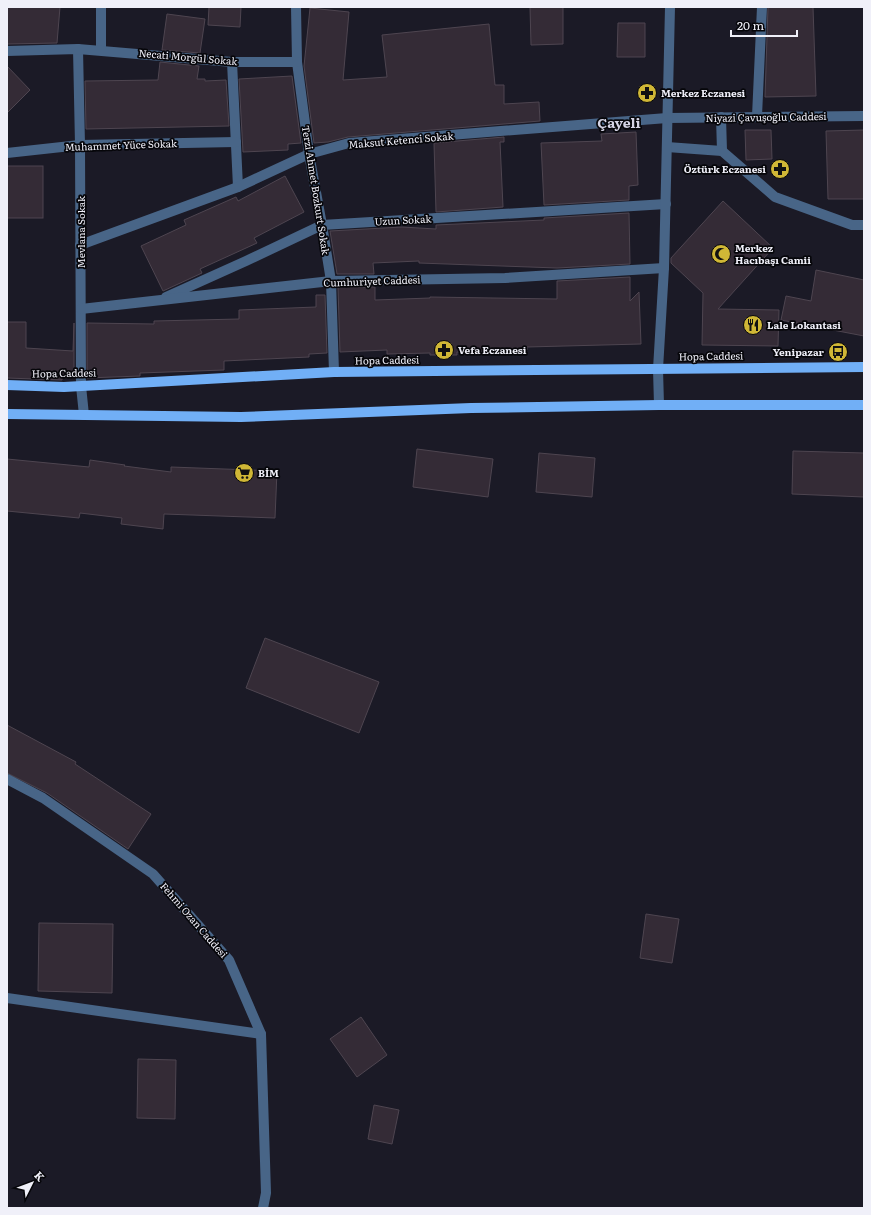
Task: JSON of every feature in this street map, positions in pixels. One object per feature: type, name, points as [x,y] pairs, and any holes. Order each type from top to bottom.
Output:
[{"type":"main road","name":"Hopa Caddesi","points":[[7,385],[64,387],[334,372],[864,367]]},
{"type":"main road","points":[[7,414],[241,417],[471,408],[864,405]]},
{"type":"street","points":[[101,7],[101,50]]},
{"type":"street","name":"Terzi Ahmet Bozkurt Sokak","points":[[296,7],[297,62],[308,154],[331,281],[334,372]]},
{"type":"street","points":[[659,406],[658,369],[664,268],[670,7]]},
{"type":"street","points":[[757,116],[762,7]]},
{"type":"street","name":"Necati Morgül Sokak","points":[[7,51],[78,49],[232,62],[297,62]]},
{"type":"street","name":"Mevlana Sokak","points":[[78,49],[81,386],[84,415]]},
{"type":"street","points":[[232,62],[238,187]]},
{"type":"street","name":"Niyazi Çavuşoğlu Caddesi","points":[[667,118],[864,116]]},
{"type":"street","points":[[721,117],[722,151]]},
{"type":"street","name":"Maksut Ketenci Sokak","points":[[80,245],[238,187],[308,154],[349,144],[667,118]]},
{"type":"street","name":"Muhammet Yüce Sokak","points":[[7,152],[80,145],[236,142]]},
{"type":"street","points":[[667,147],[722,151],[775,197],[852,225],[864,225]]},
{"type":"street","name":"Uzun Sokak","points":[[156,302],[322,225],[666,204]]},
{"type":"street","name":"Cumhuriyet Caddesi","points":[[81,309],[156,302],[331,281],[505,278],[664,268]]},
{"type":"street","name":"Fehmi Ozan Caddesi","points":[[7,780],[43,798],[153,874],[230,960],[262,1034],[266,1193],[263,1208]]},
{"type":"street","points":[[7,998],[262,1034]]},
{"type":"building","points":[[7,7],[60,7],[57,43],[7,44]]},
{"type":"building","points":[[209,7],[241,7],[240,27],[208,25]]},
{"type":"building","points":[[530,7],[563,7],[563,44],[531,45]]},
{"type":"building","points":[[768,7],[813,7],[816,96],[765,97]]},
{"type":"building","points":[[310,8],[349,12],[343,80],[387,77],[382,35],[489,24],[495,85],[504,85],[504,104],[539,102],[540,121],[348,137],[328,142],[314,143],[304,66]]},
{"type":"building","points":[[167,14],[205,19],[200,53],[162,50]]},
{"type":"building","points":[[618,23],[645,23],[645,57],[617,57]]},
{"type":"building","points":[[160,62],[199,66],[197,79],[205,79],[205,81],[226,80],[229,126],[86,129],[85,81],[158,80]]},
{"type":"building","points":[[7,66],[30,90],[7,113]]},
{"type":"building","points":[[292,76],[301,143],[288,144],[288,150],[243,152],[239,79]]},
{"type":"building","points":[[745,130],[771,130],[772,159],[746,160]]},
{"type":"building","points":[[864,130],[864,199],[828,199],[826,131]]},
{"type":"building","points":[[636,132],[638,185],[629,186],[629,200],[544,205],[541,143],[602,141],[601,134]]},
{"type":"building","points":[[504,137],[504,142],[500,142],[503,207],[436,212],[434,143]]},
{"type":"building","points":[[7,166],[43,166],[43,218],[7,218]]},
{"type":"building","points":[[285,176],[304,212],[254,238],[257,243],[200,269],[202,273],[163,291],[141,246],[186,225],[184,220],[236,197],[238,201]]},
{"type":"building","name":"Merkez Hacıbaşı Camii","points":[[723,201],[773,248],[718,309],[779,310],[778,346],[702,345],[703,293],[671,263],[671,258]]},
{"type":"building","points":[[629,213],[630,264],[557,268],[419,263],[419,261],[373,263],[374,274],[337,274],[330,231],[402,227],[436,229],[436,225],[544,220],[544,218]]},
{"type":"building","points":[[816,270],[864,280],[864,336],[781,320],[786,296],[811,301]]},
{"type":"building","points":[[630,277],[630,301],[639,292],[641,344],[527,347],[527,350],[457,352],[457,355],[430,355],[430,353],[387,354],[387,350],[340,352],[338,287],[375,287],[375,300],[430,297],[557,299],[557,281]]},
{"type":"building","points":[[316,295],[325,295],[327,353],[309,354],[309,357],[224,361],[224,370],[140,373],[140,376],[87,378],[87,323],[154,324],[154,321],[239,319],[239,310],[316,307]]},
{"type":"building","points":[[7,322],[26,322],[26,348],[73,351],[74,323],[74,377],[62,377],[62,380],[7,378]]},
{"type":"building","points":[[417,449],[493,459],[488,497],[413,487]]},
{"type":"building","points":[[793,451],[864,453],[864,497],[792,494]]},
{"type":"building","points":[[539,453],[595,458],[592,497],[536,492]]},
{"type":"building","points":[[7,459],[89,467],[90,460],[171,472],[171,467],[277,471],[275,518],[164,514],[163,529],[121,524],[122,518],[80,513],[79,518],[7,511]]},
{"type":"building","points":[[265,638],[379,682],[359,733],[246,688]]},
{"type":"building","points":[[7,725],[76,762],[75,764],[151,814],[128,849],[47,793],[7,773]]},
{"type":"building","points":[[646,914],[679,919],[672,963],[640,958]]},
{"type":"building","points":[[39,923],[113,924],[112,993],[38,991]]},
{"type":"building","points":[[361,1017],[387,1055],[357,1077],[330,1039]]},
{"type":"building","points":[[138,1059],[176,1060],[175,1119],[137,1118]]},
{"type":"building","points":[[374,1105],[399,1110],[392,1144],[368,1139]]},
{"type":"place","name":"Merkez Eczanesi","points":[[647,93]]},
{"type":"place","name":"Öztürk Eczanesi","points":[[780,169]]},
{"type":"place","name":"Merkez Hacıbaşı Camii","points":[[721,254]]},
{"type":"place","name":"Lale Lokantasi","points":[[753,325]]},
{"type":"place","name":"Vefa Eczanesi","points":[[444,350]]},
{"type":"place","name":"Yenipazar","points":[[838,352]]},
{"type":"place","name":"BİM","points":[[244,473]]},
{"type":"district","name":"Çayeli","points":[[619,123]]}]
